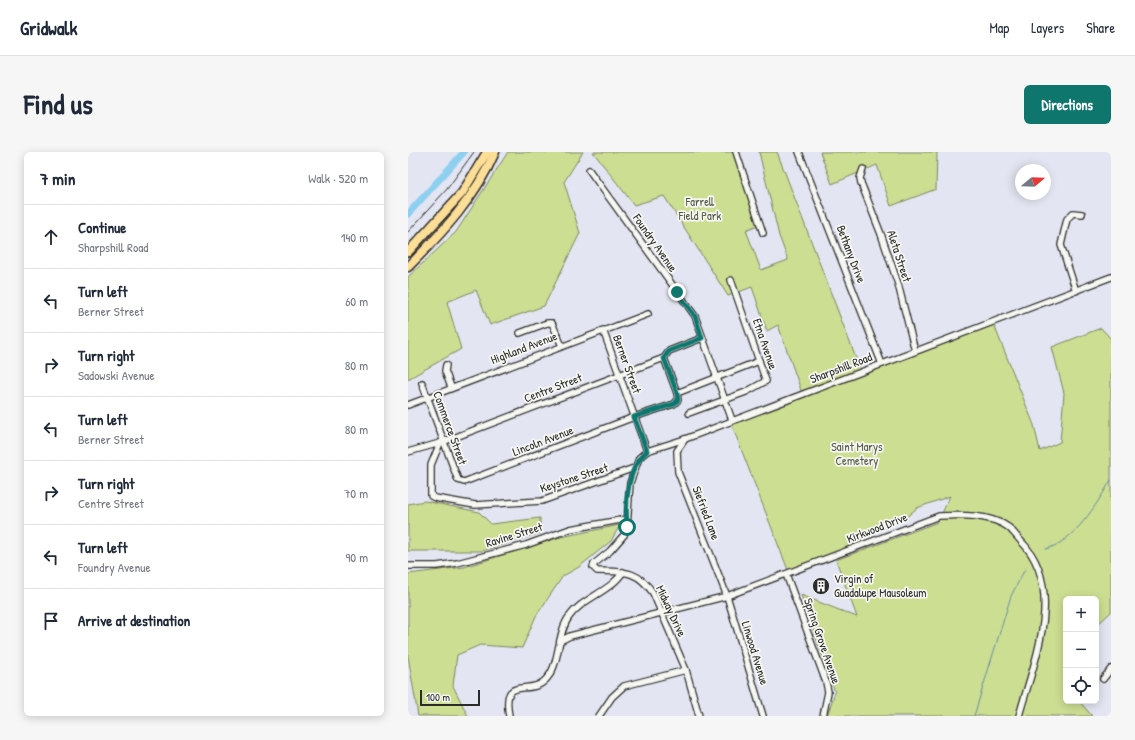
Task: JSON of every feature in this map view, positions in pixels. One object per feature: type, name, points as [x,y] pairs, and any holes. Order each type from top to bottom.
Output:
[{"type":"highway","points":[[408,252],[460,196],[487,152]]},
{"type":"highway","points":[[408,267],[461,208],[481,180],[495,152]]},
{"type":"street","points":[[736,152],[763,233]]},
{"type":"street","name":"Bethany Drive","points":[[800,152],[882,364]]},
{"type":"street","name":"Aleta Street","points":[[863,169],[860,178],[861,183],[881,234],[898,284],[915,351]]},
{"type":"street","name":"Foundry Avenue","points":[[589,170],[695,316],[732,420]]},
{"type":"street","points":[[1076,291],[1061,245],[1067,219],[1073,213],[1082,214]]},
{"type":"street","name":"Sharpshill Road","points":[[647,451],[685,439],[1111,277]]},
{"type":"street","name":"Etna Avenue","points":[[689,413],[746,392],[766,381],[731,280]]},
{"type":"street","name":"Highland Avenue","points":[[408,405],[451,387],[648,314]]},
{"type":"street","points":[[520,333],[547,323],[552,323],[562,346]]},
{"type":"street","name":"Berner Street","points":[[603,330],[647,451]]},
{"type":"street","name":"Centre Street","points":[[408,452],[441,442],[664,358],[669,351],[702,338]]},
{"type":"street","points":[[664,358],[677,393],[758,360]]},
{"type":"street","points":[[446,365],[445,371],[451,387]]},
{"type":"street","name":"Commerce Street","points":[[422,383],[441,442],[458,480]]},
{"type":"street","name":"Lincoln Avenue","points":[[458,480],[464,482],[634,417],[674,404],[678,400],[677,393]]},
{"type":"street","name":"Siefried Lane","points":[[685,439],[677,451],[678,472],[727,596]]},
{"type":"street","name":"Keystone Street","points":[[441,442],[431,465],[431,496],[434,498],[475,505],[542,501],[634,468]]},
{"type":"street","points":[[626,519],[629,489],[634,468],[639,458],[647,451]]},
{"type":"street","name":"Kirkwood Drive","points":[[560,641],[570,636],[662,614],[727,596],[939,516],[962,514],[986,518],[1007,526],[1025,544],[1040,569],[1044,590],[1041,634],[1019,716]]},
{"type":"street","name":"Ravine Street","points":[[408,566],[457,563],[526,545],[570,529],[626,519]]},
{"type":"street","name":"Midway Drive","points":[[626,519],[627,527],[624,535],[610,551],[594,564],[593,567],[597,571],[623,572],[639,577],[646,584],[662,614],[686,670],[699,716]]},
{"type":"street","points":[[509,716],[506,701],[508,695],[516,689],[537,686],[549,677],[564,625],[569,616],[610,585],[623,572]]},
{"type":"street","name":"Spring Grove Avenue","points":[[786,574],[826,682],[828,692],[823,716]]},
{"type":"street","name":"Linwood Avenue","points":[[727,596],[763,716]]},
{"type":"street","points":[[1103,679],[1111,669]]},
{"type":"street","points":[[599,716],[612,697],[624,686],[686,670]]},
{"type":"green space","points":[[508,152],[583,152],[564,182],[580,233],[544,306],[490,325],[476,290],[447,302],[461,349],[408,379],[408,277],[456,232]]},
{"type":"green space","points":[[593,152],[736,152],[760,224],[746,230],[761,270],[788,260],[779,236],[759,152],[777,152],[862,374],[994,325],[1034,425],[1040,451],[1060,442],[1064,393],[1052,347],[1101,328],[1111,339],[1111,612],[1099,623],[1099,596],[1063,596],[1063,704],[1082,704],[1092,716],[827,716],[835,692],[801,595],[857,617],[836,560],[938,522],[950,496],[917,508],[903,520],[862,537],[861,542],[788,570],[731,423],[803,396],[778,325],[767,331],[752,287],[728,296],[664,196],[634,205]]},
{"type":"green space","points":[[820,152],[937,152],[936,189],[891,206],[877,165],[832,184]]},
{"type":"green space","points":[[425,501],[479,512],[491,524],[540,518],[540,533],[482,551],[408,551],[408,504]]},
{"type":"green space","points":[[620,525],[611,541],[579,567],[563,576],[536,616],[522,648],[480,645],[457,655],[453,686],[468,716],[418,716],[408,656],[408,574],[464,567],[561,537]]},
{"type":"waterway","points":[[408,214],[464,152]]},
{"type":"waterway","points":[[1046,549],[1066,539],[1084,521],[1111,480]]},
{"type":"waterway","points":[[974,716],[1011,596],[1025,569]]},
{"type":"railway","points":[[408,232],[447,189],[474,152]]},
{"type":"place","name":"Virgin of Guadalupe Mausoleum","points":[[821,586]]},
{"type":"route","points":[[627,527],[626,519],[630,483],[634,468],[639,458],[647,451],[634,417],[674,404],[678,400],[677,393],[664,358],[669,351],[702,338],[695,316],[677,292]]},
{"type":"park label","name":"Farrell Field Park","points":[[700,209]]},
{"type":"park label","name":"Saint Marys Cemetery","points":[[857,454]]}]
